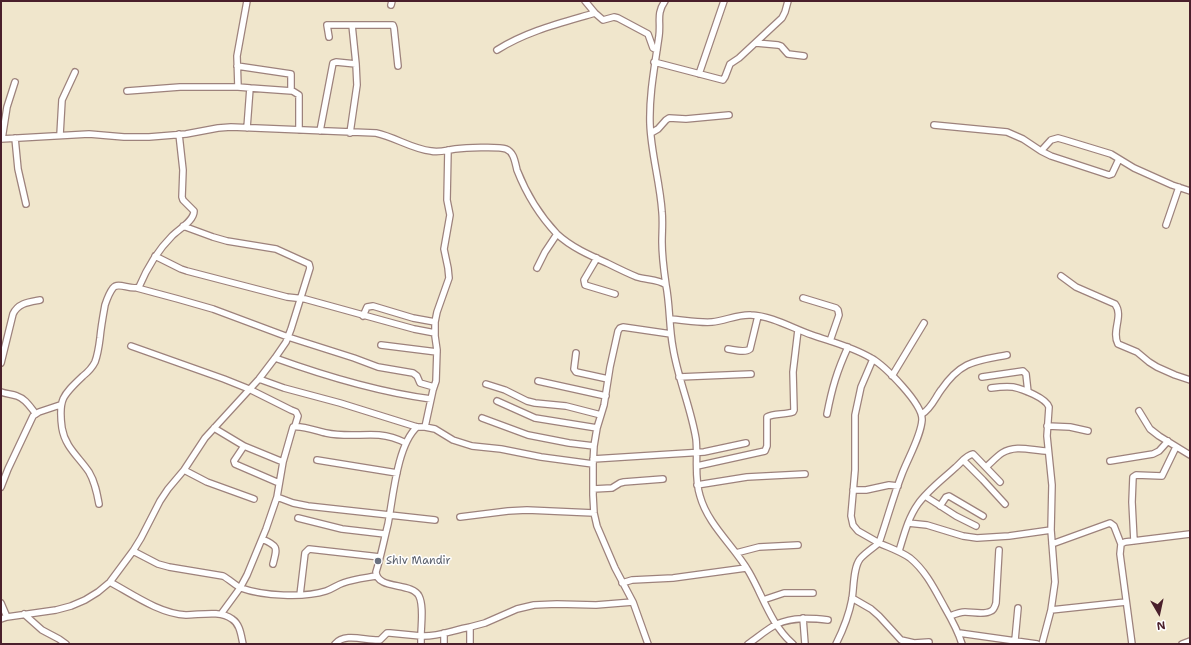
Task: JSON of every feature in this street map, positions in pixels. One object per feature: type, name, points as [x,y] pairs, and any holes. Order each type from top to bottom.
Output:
[{"type":"street","points":[[238,87],[238,48],[247,1]]},
{"type":"street","points":[[585,1],[595,13],[604,20],[614,17],[618,18],[645,31],[649,36],[653,48],[657,50]]},
{"type":"street","points":[[665,1],[659,11],[660,31],[654,62],[650,98],[651,133],[663,215],[662,257],[672,348],[693,424],[697,453],[697,485],[706,511],[746,568],[777,625],[783,634],[793,644]]},
{"type":"street","points":[[699,74],[724,1]]},
{"type":"street","points":[[654,62],[723,80],[730,64],[756,43],[782,18],[788,1]]},
{"type":"street","points":[[497,50],[524,35],[595,13]]},
{"type":"street","points":[[328,37],[327,25],[393,25],[398,66]]},
{"type":"street","points":[[350,133],[357,85],[352,25]]},
{"type":"street","points":[[756,43],[778,45],[781,46],[788,54],[804,56]]},
{"type":"street","points":[[320,131],[333,63],[356,64]]},
{"type":"street","points":[[237,66],[290,73],[292,75],[292,91]]},
{"type":"street","points":[[60,135],[62,100],[75,72]]},
{"type":"street","points":[[15,82],[7,107],[2,139],[89,134],[136,138],[179,134],[218,128],[247,128],[376,133],[432,152],[499,148],[508,150],[513,156],[524,185],[533,203],[557,234],[567,243],[638,278],[662,282],[666,285]]},
{"type":"street","points":[[127,91],[180,87],[238,87],[292,91],[299,95],[299,130]]},
{"type":"street","points":[[247,128],[250,88]]},
{"type":"street","points":[[651,133],[658,129],[669,118],[686,119],[729,115]]},
{"type":"street","points":[[934,125],[1007,132],[1023,139],[1041,152],[1109,175],[1112,174],[1119,159]]},
{"type":"street","points":[[137,288],[139,287],[148,266],[155,256],[193,217],[194,211],[182,197],[183,170],[179,134]]},
{"type":"street","points":[[15,138],[18,169],[26,204]]},
{"type":"street","points":[[1041,152],[1051,140],[1058,138],[1111,154],[1134,168],[1190,191]]},
{"type":"street","points":[[426,427],[436,381],[437,352],[435,322],[448,282],[449,274],[444,249],[450,215],[447,200],[448,150]]},
{"type":"street","points":[[1166,225],[1179,187]]},
{"type":"street","points":[[1,603],[4,618],[56,610],[85,600],[110,582],[133,551],[160,501],[184,470],[205,438],[259,379],[275,358],[288,337],[310,268],[308,263],[276,249],[227,241],[183,226]]},
{"type":"street","points":[[537,268],[545,252],[557,234]]},
{"type":"street","points":[[155,256],[181,269],[287,298],[301,299],[362,316],[435,333]]},
{"type":"street","points":[[597,258],[584,280],[585,285],[616,294]]},
{"type":"street","points":[[1061,276],[1081,289],[1115,304],[1119,312],[1116,336],[1118,344],[1137,352],[1158,367],[1190,380]]},
{"type":"street","points":[[99,504],[94,484],[88,472],[65,440],[62,429],[60,405],[66,393],[91,369],[98,356],[102,317],[108,297],[115,286],[137,288],[178,298],[213,309],[288,337],[378,367],[413,373],[417,376],[420,383],[434,387]]},
{"type":"street","points":[[803,298],[836,308],[838,310],[839,316],[830,341]]},
{"type":"street","points":[[1,363],[14,310],[22,304],[40,300]]},
{"type":"street","points":[[362,316],[367,307],[373,306],[413,318],[435,322]]},
{"type":"street","points":[[670,319],[713,322],[750,315],[771,319],[857,351],[873,359],[886,369],[919,407],[922,414],[921,428],[898,486],[879,543],[859,560],[846,624],[836,644]]},
{"type":"street","points":[[728,349],[748,351],[750,349],[758,316]]},
{"type":"street","points":[[892,376],[924,323]]},
{"type":"street","points":[[648,644],[633,602],[622,583],[597,526],[594,513],[593,489],[594,446],[597,428],[606,396],[618,331],[620,328],[671,334]]},
{"type":"street","points":[[696,466],[765,451],[767,446],[767,417],[772,415],[790,414],[794,410],[793,372],[798,330]]},
{"type":"street","points":[[381,345],[437,352]]},
{"type":"street","points":[[131,346],[249,389],[296,412],[298,416],[295,426],[291,430],[283,462],[277,497],[262,539],[250,569],[240,588],[221,614]]},
{"type":"street","points":[[827,414],[835,380],[848,348]]},
{"type":"street","points":[[576,353],[574,369],[576,372],[608,379]]},
{"type":"street","points":[[922,414],[929,408],[941,389],[952,376],[962,367],[971,362],[1007,355]]},
{"type":"street","points":[[275,358],[302,368],[386,391],[406,396],[431,399]]},
{"type":"street","points":[[873,359],[861,387],[855,415],[855,470],[850,516],[853,526],[858,531],[879,543],[899,551],[918,565],[950,616],[959,633],[962,644]]},
{"type":"street","points":[[982,377],[1023,371],[1026,374],[1028,392]]},
{"type":"street","points":[[679,376],[751,374]]},
{"type":"street","points":[[259,379],[284,388],[346,405],[416,427],[435,429],[453,440],[472,446],[494,448],[541,457],[593,461],[697,453],[746,443]]},
{"type":"street","points":[[538,381],[606,396]]},
{"type":"street","points":[[486,384],[505,390],[527,401],[566,406],[601,415]]},
{"type":"street","points":[[991,388],[1002,386],[1012,387],[1028,392],[1047,402],[1049,412],[1047,426],[1052,485],[1052,544],[1055,582],[1051,610],[1042,644]]},
{"type":"street","points":[[1,392],[16,395],[22,398],[36,414]]},
{"type":"street","points":[[497,401],[534,418],[597,428]]},
{"type":"street","points":[[1,487],[30,420],[36,414],[60,405]]},
{"type":"street","points":[[1139,411],[1150,429],[1190,456]]},
{"type":"street","points":[[482,418],[528,435],[594,446]]},
{"type":"street","points":[[295,426],[345,436],[385,436],[406,442]]},
{"type":"street","points":[[1047,426],[1070,427],[1088,431]]},
{"type":"street","points":[[376,576],[396,473],[406,442],[411,432],[416,427]]},
{"type":"street","points":[[214,428],[230,439],[244,446],[283,462]]},
{"type":"street","points":[[1110,462],[1153,454],[1159,451],[1168,441]]},
{"type":"street","points":[[244,446],[234,461],[235,464],[279,483]]},
{"type":"street","points":[[1134,541],[1132,502],[1133,477],[1136,475],[1162,476],[1176,447]]},
{"type":"street","points":[[986,467],[1002,453],[1008,450],[1024,448],[1048,451]]},
{"type":"street","points":[[899,551],[908,523],[918,504],[936,484],[968,455],[973,454],[1000,482]]},
{"type":"street","points":[[317,460],[396,473]]},
{"type":"street","points":[[963,460],[1004,504]]},
{"type":"street","points":[[184,470],[207,482],[254,499]]},
{"type":"street","points":[[697,485],[747,477],[805,474]]},
{"type":"street","points":[[593,489],[612,488],[624,482],[663,479]]},
{"type":"street","points":[[853,490],[866,490],[889,485],[898,486]]},
{"type":"street","points":[[925,496],[964,521],[976,526]]},
{"type":"street","points":[[940,506],[946,497],[949,496],[983,516]]},
{"type":"street","points":[[277,497],[293,503],[308,506],[435,520]]},
{"type":"street","points":[[460,517],[508,510],[594,513]]},
{"type":"street","points":[[298,518],[342,529],[385,534]]},
{"type":"street","points":[[908,523],[927,525],[963,536],[977,538],[1009,536],[1052,530]]},
{"type":"street","points":[[1052,544],[1110,523],[1114,526],[1121,544],[1120,554],[1132,644]]},
{"type":"street","points":[[1121,544],[1125,542],[1190,534]]},
{"type":"street","points":[[262,539],[272,543],[276,549],[273,564]]},
{"type":"street","points":[[736,554],[759,547],[798,545]]},
{"type":"street","points":[[300,595],[305,553],[309,549],[380,558]]},
{"type":"street","points":[[950,616],[956,613],[965,612],[985,613],[994,608],[996,603],[999,550]]},
{"type":"street","points":[[133,551],[158,564],[223,576],[231,580],[240,588],[268,594],[300,595],[321,592],[343,583],[376,576],[379,579],[395,586],[412,588],[418,594],[422,606],[420,644]]},
{"type":"street","points":[[622,583],[632,580],[673,578],[746,568]]},
{"type":"street","points":[[110,582],[156,607],[173,613],[185,615],[221,614],[232,618],[237,624],[243,644]]},
{"type":"street","points":[[763,600],[784,593],[813,593]]},
{"type":"street","points":[[852,598],[880,616],[901,640],[914,643],[929,642]]},
{"type":"street","points":[[335,644],[342,638],[380,640],[390,632],[421,636],[435,636],[456,629],[485,623],[517,609],[534,605],[596,605],[633,602]]},
{"type":"street","points":[[1051,610],[1126,602]]},
{"type":"street","points":[[1015,640],[1018,608]]},
{"type":"street","points":[[24,614],[42,630],[66,644]]},
{"type":"street","points":[[803,618],[805,644]]},
{"type":"street","points":[[748,644],[777,625],[790,620],[803,618],[828,620]]},
{"type":"street","points":[[470,627],[470,644]]},
{"type":"street","points":[[959,633],[1037,644]]},
{"type":"street","points":[[444,634],[444,644]]},
{"type":"street","points":[[1182,644],[1190,641]]},
{"type":"place","name":"Shiv Mandir","points":[[378,561]]}]
